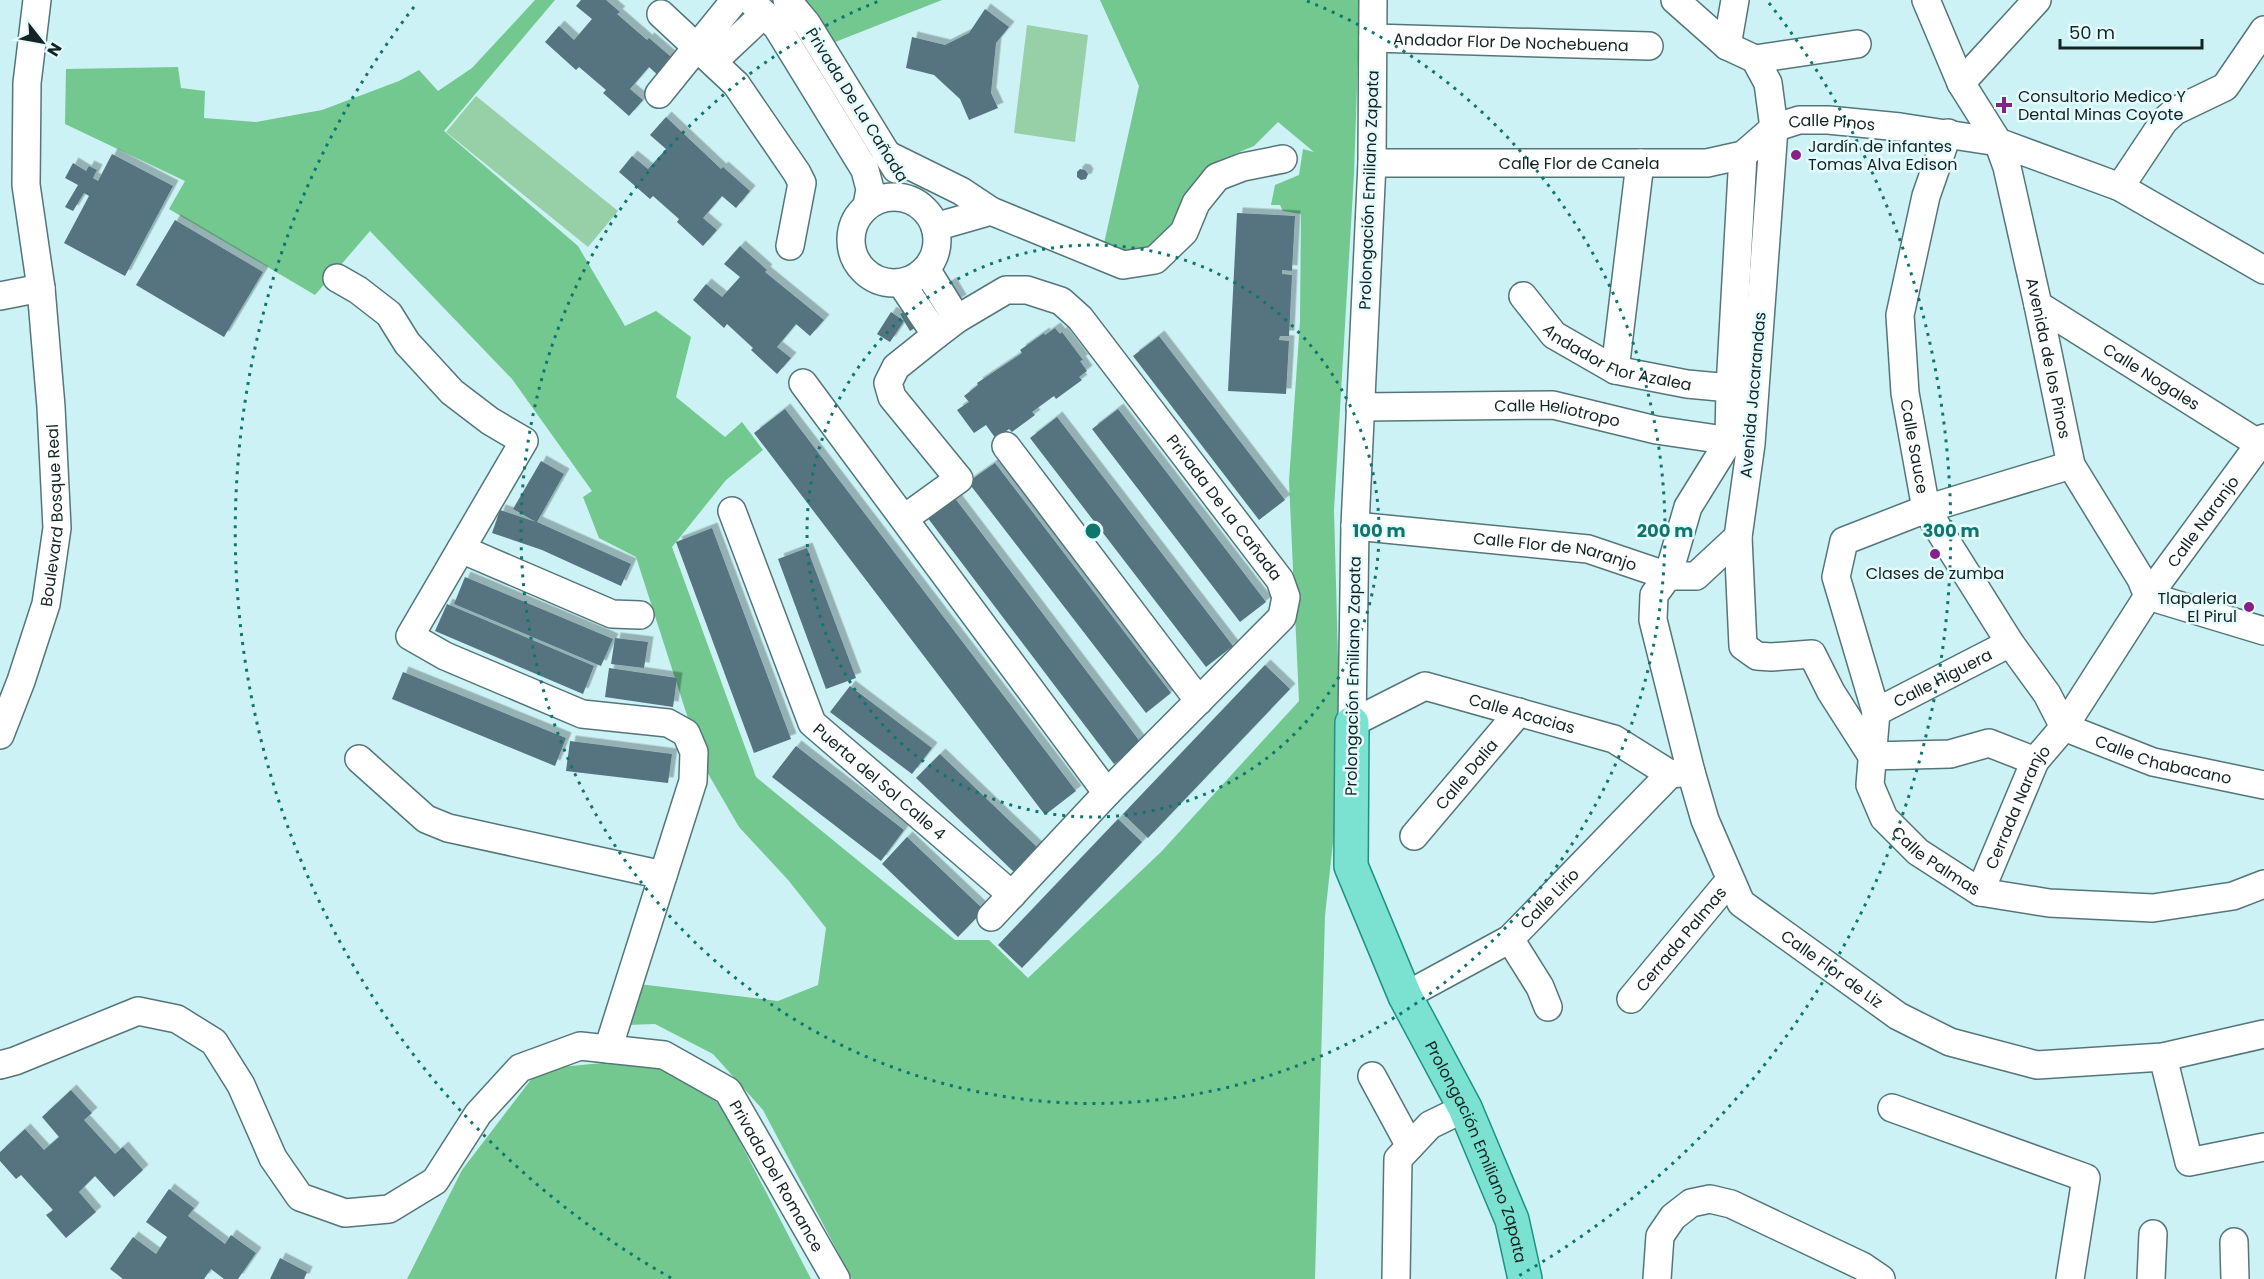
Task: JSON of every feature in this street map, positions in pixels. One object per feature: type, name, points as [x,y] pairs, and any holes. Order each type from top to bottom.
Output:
[{"type":"main road","name":"Prolongación Emiliano Zapata","points":[[1353,723],[1351,866],[1406,996],[1465,1108],[1512,1220],[1525,1279]]},
{"type":"street","name":"Boulevard Bosque Real","points":[[0,735],[21,681],[46,604],[57,528],[51,407],[41,288],[26,185],[27,83],[36,0]]},
{"type":"street","points":[[705,54],[735,0]]},
{"type":"street","name":"Privada De La Cañada","points":[[787,0],[807,24],[886,154],[930,219]]},
{"type":"street","name":"Prolongación Emiliano Zapata","points":[[1353,723],[1355,526],[1372,163],[1373,0]]},
{"type":"street","points":[[1675,0],[1727,46],[1755,59],[1857,44]]},
{"type":"street","points":[[1727,46],[1735,0]]},
{"type":"street","name":"Avenida de los Pinos","points":[[1926,0],[1961,83],[1998,142],[2007,167],[2071,465],[2141,579],[2148,596]]},
{"type":"street","points":[[1961,83],[2037,0]]},
{"type":"street","points":[[658,94],[757,7]]},
{"type":"street","name":"Privada De La Cañada","points":[[757,7],[777,27],[865,170],[870,189],[867,206]]},
{"type":"street","points":[[661,14],[736,84],[802,183],[790,246]]},
{"type":"street","points":[[2120,187],[2164,121],[2175,111],[2224,87],[2264,30]]},
{"type":"street","name":"Andador Flor De Nochebuena","points":[[1373,38],[1649,46]]},
{"type":"street","name":"Avenida Jacarandas","points":[[1755,59],[1768,83],[1774,128],[1740,442],[1738,537],[1743,646],[1757,656],[1812,654],[1831,692],[1872,756]]},
{"type":"street","name":"Calle Pinos","points":[[1774,128],[1799,120],[1828,120],[1948,133],[1998,142]]},
{"type":"street","name":"Calle Flor de Canela","points":[[1372,163],[1707,163],[1743,155],[1774,128]]},
{"type":"street","name":"Calle Sauce","points":[[1948,133],[1926,196],[1900,315],[1905,393],[1926,509],[2010,643],[2047,694],[2064,727]]},
{"type":"street","points":[[1998,142],[2120,187],[2264,270]]},
{"type":"street","points":[[886,154],[961,191],[991,211],[1123,265],[1155,260],[1184,232],[1196,203],[1217,177],[1243,167],[1283,159]]},
{"type":"street","name":"Avenida Jacarandas","points":[[1668,576],[1688,507],[1740,442],[1730,388],[1743,155]]},
{"type":"street","points":[[1615,370],[1640,163]]},
{"type":"street","points":[[882,198],[906,199],[917,204],[930,219],[937,242],[934,256],[915,278],[901,283],[887,283],[873,278],[862,269],[854,257],[851,243],[852,228],[867,206],[882,198]]},
{"type":"street","points":[[930,219],[991,211]]},
{"type":"street","points":[[926,268],[957,319]]},
{"type":"street","points":[[337,278],[358,290],[389,314],[407,343],[452,392],[490,421],[524,441],[410,636],[445,656],[582,714],[668,723],[686,733],[694,752],[693,781],[608,1049]]},
{"type":"street","points":[[901,283],[936,335]]},
{"type":"street","points":[[0,296],[41,288]]},
{"type":"street","name":"Privada De La Cañada","points":[[905,518],[960,479],[892,397],[888,383],[896,367],[957,319],[1006,290],[1027,290],[1061,301],[1080,318],[1280,580],[1286,597],[1282,617],[1107,793],[991,917]]},
{"type":"street","name":"Andador Flor Azalea","points":[[1523,296],[1554,335],[1615,370],[1687,384],[1730,388]]},
{"type":"street","name":"Calle Nogales","points":[[2038,305],[2262,443]]},
{"type":"street","points":[[803,383],[1107,793]]},
{"type":"street","name":"Calle Heliotropo","points":[[1360,407],[1553,405],[1656,430],[1740,442]]},
{"type":"street","name":"Calle Naranjo","points":[[2064,727],[2148,596],[2262,443]]},
{"type":"street","points":[[1006,446],[1199,701]]},
{"type":"street","points":[[1876,712],[1836,577],[1844,542],[1926,509],[2071,465]]},
{"type":"street","name":"Puerta del Sol Calle 4","points":[[732,511],[812,723],[1012,895]]},
{"type":"street","name":"Calle Flor de Naranjo","points":[[1355,526],[1588,549],[1668,576],[1696,576],[1738,537]]},
{"type":"street","points":[[461,549],[612,614],[640,615]]},
{"type":"street","name":"Calle Flor de Liz","points":[[1668,576],[1654,596],[1653,620],[1680,773],[1705,820],[1741,903],[1898,1016],[1950,1042],[2037,1065],[2163,1057],[2264,1034]]},
{"type":"street","points":[[2148,596],[2264,631]]},
{"type":"street","name":"Calle Higuera","points":[[1876,712],[2010,643]]},
{"type":"street","name":"Calle Acacias","points":[[1353,723],[1425,686],[1614,739],[1680,773]]},
{"type":"street","name":"Calle Dalia","points":[[1414,836],[1519,712]]},
{"type":"street","name":"Calle Palmas","points":[[1876,712],[1870,785],[1884,818],[1918,852],[1980,892],[2049,903],[2153,908],[2233,896],[2264,884]]},
{"type":"street","name":"Cerrada Naranjo","points":[[1980,892],[2035,761],[2064,727]]},
{"type":"street","name":"Calle Chabacano","points":[[2064,727],[2153,762],[2264,784]]},
{"type":"street","points":[[1872,756],[1950,754],[1989,743],[2035,761]]},
{"type":"street","points":[[359,759],[426,819],[448,828],[663,875]]},
{"type":"street","name":"Calle Lirio","points":[[1406,996],[1510,939],[1680,773]]},
{"type":"street","name":"Cerrada Palmas","points":[[1631,999],[1730,880]]},
{"type":"street","points":[[1510,939],[1540,987],[1548,1007]]},
{"type":"street","name":"Privada Del Romance","points":[[0,1065],[138,1011],[177,1019],[214,1042],[241,1085],[273,1158],[300,1197],[345,1213],[389,1209],[435,1180],[478,1114],[519,1068],[580,1046],[664,1055],[728,1091],[836,1279]]},
{"type":"street","points":[[2163,1057],[2189,1162],[2264,1147]]},
{"type":"street","points":[[1372,1076],[1410,1146]]},
{"type":"street","points":[[1396,1279],[1398,1158],[1430,1125],[1465,1108]]},
{"type":"street","points":[[1892,1108],[2086,1178],[2070,1279]]},
{"type":"street","points":[[1657,1279],[1660,1236],[1673,1217],[1691,1203],[1710,1199],[1741,1209],[1862,1266],[1881,1279]]},
{"type":"street","points":[[2151,1279],[2153,1234]]},
{"type":"street","points":[[2234,1242],[2235,1279]]},
{"type":"green space","points":[[535,0],[555,0],[444,131],[578,246],[625,326],[656,311],[691,337],[676,397],[725,437],[742,422],[763,450],[726,480],[672,547],[756,777],[955,940],[989,940],[1028,978],[1161,852],[1299,701],[1289,481],[1300,321],[1301,214],[1283,211],[1280,205],[1271,205],[1275,185],[1299,175],[1303,149],[1314,152],[1278,122],[1254,146],[1213,163],[1183,210],[1148,255],[1103,248],[1139,86],[1100,0],[1360,0],[1354,174],[1334,510],[1341,769],[1325,916],[1315,1279],[852,1279],[763,1110],[713,1054],[655,1024],[626,1025],[639,984],[778,1001],[818,985],[826,928],[789,881],[739,827],[703,765],[636,557],[599,538],[583,497],[592,491],[512,379],[370,231],[315,295],[169,209],[185,181],[65,124],[66,69],[178,67],[181,88],[205,91],[204,118],[256,122],[322,110],[399,81],[419,70],[438,91],[472,68]]},
{"type":"green space","points":[[796,0],[942,0],[830,44]]},
{"type":"green space","points":[[1027,25],[1088,35],[1075,142],[1014,133]]},
{"type":"green space","points":[[476,96],[618,211],[588,247],[446,132]]},
{"type":"green space","points":[[613,1062],[662,1067],[695,1083],[722,1107],[811,1279],[407,1279],[462,1170],[539,1069]]},
{"type":"building","points":[[581,0],[606,0],[620,12],[617,14],[677,62],[662,79],[649,67],[630,89],[643,100],[629,116],[603,93],[606,90],[579,67],[576,70],[545,42],[559,26],[574,40],[592,19],[576,6]]},
{"type":"building","points":[[985,9],[1009,27],[996,43],[991,93],[998,108],[969,120],[960,99],[934,75],[906,68],[912,37],[945,45],[969,33]]},
{"type":"building","points":[[666,117],[721,169],[723,167],[750,191],[736,208],[722,196],[703,218],[717,230],[703,246],[677,222],[679,219],[653,196],[650,199],[619,172],[632,156],[648,169],[666,149],[650,135]]},
{"type":"building","points":[[112,154],[173,186],[125,276],[64,243],[89,196],[84,193],[73,211],[65,207],[78,185],[65,178],[73,163],[86,171],[89,166],[97,170],[93,178],[98,181]]},
{"type":"building","points":[[1080,169],[1085,170],[1088,174],[1086,179],[1081,180],[1077,177]]},
{"type":"building","points":[[1237,213],[1295,216],[1292,271],[1282,270],[1282,274],[1292,275],[1289,336],[1280,336],[1279,340],[1289,341],[1286,394],[1228,391]]},
{"type":"building","points":[[175,220],[263,272],[224,337],[136,285]]},
{"type":"building","points":[[740,246],[767,270],[765,272],[824,320],[810,336],[796,324],[777,347],[791,358],[777,374],[727,324],[724,328],[693,300],[706,284],[722,297],[740,277],[724,264]]},
{"type":"building","points":[[951,283],[961,300],[910,331],[900,314]]},
{"type":"building","points":[[891,312],[904,321],[890,342],[877,334]]},
{"type":"building","points":[[1055,328],[1060,334],[1062,332],[1083,360],[1080,361],[1087,371],[1079,377],[1082,380],[1056,399],[1054,396],[1032,412],[1035,415],[1012,432],[1009,429],[996,439],[986,425],[974,433],[957,410],[969,402],[964,396],[978,385],[977,383],[1022,353],[1020,350]]},
{"type":"building","points":[[1159,336],[1285,500],[1259,520],[1133,356]]},
{"type":"building","points":[[785,409],[1076,791],[1045,815],[754,433]]},
{"type":"building","points":[[1118,409],[1266,602],[1240,622],[1092,429]]},
{"type":"building","points":[[1057,417],[1233,646],[1206,667],[1030,438]]},
{"type":"building","points":[[541,461],[564,474],[537,522],[631,564],[621,586],[542,550],[492,533],[500,510],[536,522],[513,509]]},
{"type":"building","points":[[995,463],[1171,693],[1146,713],[968,482]]},
{"type":"building","points":[[954,497],[1141,743],[1114,764],[927,517]]},
{"type":"building","points":[[712,528],[791,739],[754,753],[676,542]]},
{"type":"building","points":[[807,548],[856,678],[826,689],[778,559]]},
{"type":"building","points":[[465,577],[613,639],[601,666],[454,604]]},
{"type":"building","points":[[447,604],[594,666],[583,694],[435,631]]},
{"type":"building","points":[[615,638],[648,642],[644,668],[611,664]]},
{"type":"building","points":[[1265,665],[1290,689],[1148,838],[1123,814]]},
{"type":"building","points":[[609,668],[677,678],[673,707],[605,697]]},
{"type":"building","points":[[403,672],[566,738],[555,766],[392,699]]},
{"type":"building","points":[[850,686],[932,748],[912,774],[830,712]]},
{"type":"building","points":[[570,741],[672,754],[668,783],[566,771]]},
{"type":"building","points":[[796,746],[904,830],[881,861],[772,777]]},
{"type":"building","points":[[940,754],[1040,850],[1016,874],[916,778]]},
{"type":"building","points":[[1118,819],[1142,842],[1022,968],[998,945]]},
{"type":"building","points":[[907,837],[984,910],[958,937],[882,864]]},
{"type":"building","points":[[71,1090],[92,1113],[84,1120],[115,1154],[123,1147],[143,1170],[114,1197],[95,1176],[79,1192],[96,1212],[66,1238],[46,1215],[53,1210],[21,1175],[16,1179],[0,1161],[0,1152],[25,1129],[44,1150],[59,1137],[42,1117]]},
{"type":"building","points":[[169,1189],[194,1208],[188,1216],[225,1244],[231,1235],[256,1253],[238,1279],[224,1279],[211,1269],[204,1279],[123,1279],[110,1269],[133,1237],[156,1254],[167,1237],[146,1222]]},
{"type":"building","points":[[280,1258],[307,1272],[304,1279],[270,1279]]},
{"type":"place","name":"Consultorio Medico Y Dental Minas Coyote","points":[[2004,105]]},
{"type":"place","name":"Jardín de infantes Tomas Alva Edison","points":[[1796,155]]},
{"type":"place","name":"Clases de zumba","points":[[1935,554]]},
{"type":"place","name":"Tlapaleria El Pirul","points":[[2249,607]]}]
